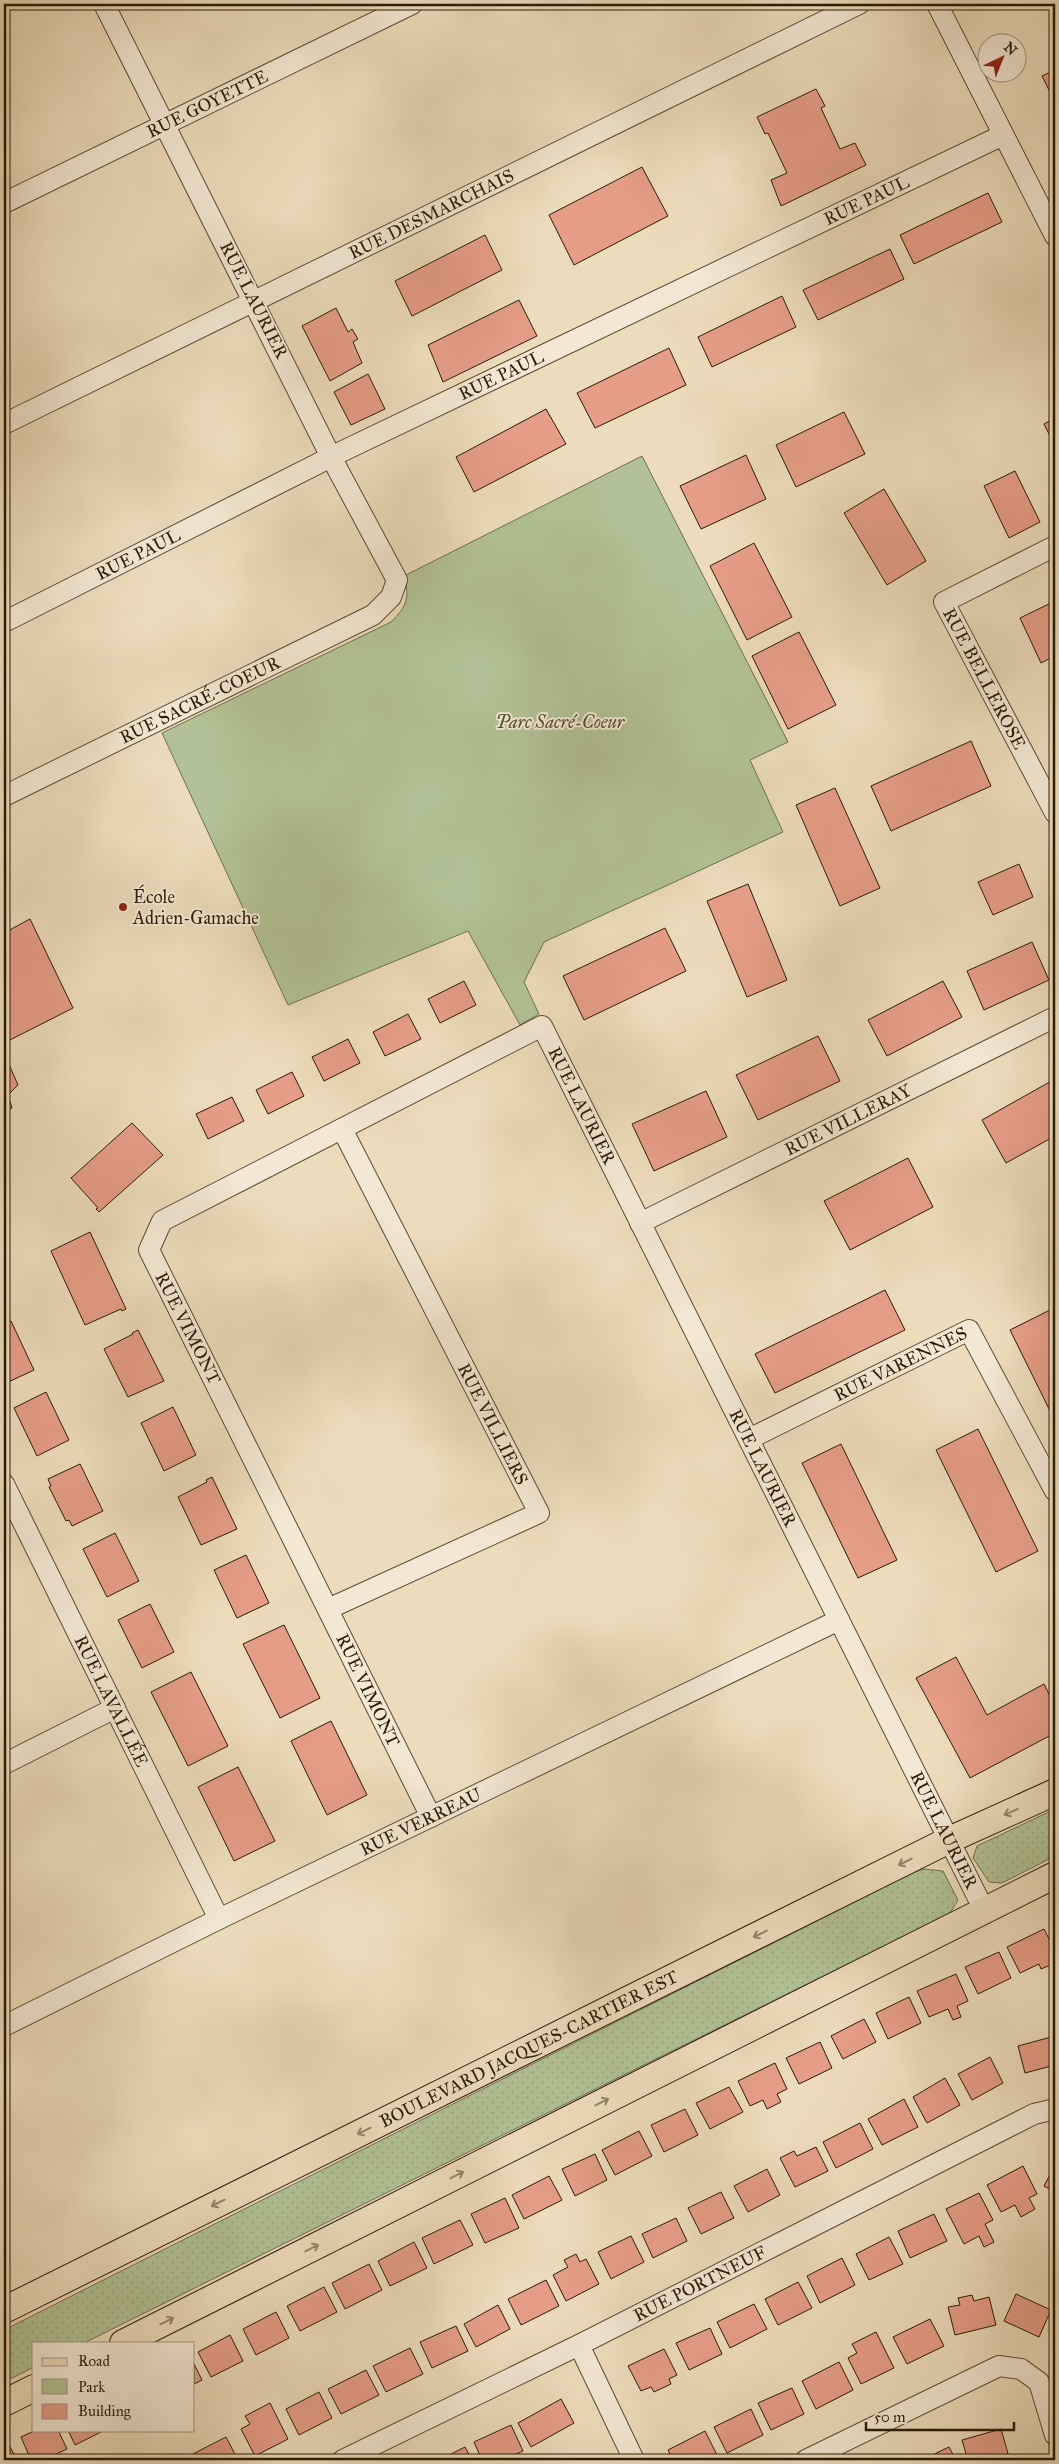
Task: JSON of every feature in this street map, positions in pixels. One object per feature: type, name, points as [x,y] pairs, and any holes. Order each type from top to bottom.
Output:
[{"type":"main road","name":"BOULEVARD JACQUES-CARTIER EST","points":[[4,2310],[949,1840],[1055,1792]]},
{"type":"main road","points":[[125,2342],[1055,1875]]},
{"type":"main road","points":[[4,2403],[32,2389]]},
{"type":"street","name":"RUE LAURIER","points":[[104,4],[331,457],[396,580],[391,597]]},
{"type":"street","name":"RUE GOYETTE","points":[[4,203],[164,123],[412,4]]},
{"type":"street","name":"RUE DESMARCHAIS","points":[[4,424],[859,4]]},
{"type":"street","points":[[937,4],[1055,236]]},
{"type":"street","name":"RUE PAUL","points":[[4,622],[331,457],[1002,135]]},
{"type":"street","name":"RUE BELLEROSE","points":[[1055,546],[944,602],[1055,813]]},
{"type":"street","name":"RUE SACRÉ-COEUR","points":[[4,796],[373,615],[391,597]]},
{"type":"street","name":"RUE VILLERAY","points":[[640,1222],[1055,1017]]},
{"type":"street","name":"RUE LAURIER","points":[[542,1026],[984,1910]]},
{"type":"street","name":"RUE VIMONT","points":[[431,1817],[149,1250],[162,1221],[542,1026]]},
{"type":"street","name":"RUE VILLIERS","points":[[328,1609],[539,1513],[342,1129]]},
{"type":"street","name":"RUE VARENNES","points":[[749,1439],[969,1330],[1055,1491]]},
{"type":"street","name":"RUE LAVALLÉE","points":[[4,1484],[9,1506],[115,1708],[219,1919]]},
{"type":"street","name":"RUE VERREAU","points":[[4,2026],[219,1919],[839,1620]]},
{"type":"street","points":[[4,1764],[115,1708]]},
{"type":"street","name":"RUE PORTNEUF","points":[[342,2460],[579,2345],[1034,2114],[1055,2109]]},
{"type":"street","points":[[579,2345],[634,2460]]},
{"type":"street","points":[[806,2460],[999,2366],[1021,2368],[1039,2382],[1055,2435]]},
{"type":"green space","name":"Parc Sacré-Coeur","points":[[642,456],[788,742],[750,760],[783,832],[544,942],[524,982],[539,1014],[520,1025],[468,931],[288,1005],[162,733],[391,622],[401,611],[406,601],[407,590],[404,576]]},
{"type":"green space","points":[[1055,1809],[1055,1856],[1002,1883],[989,1882],[973,1858],[977,1846]]},
{"type":"green space","points":[[924,1869],[943,1871],[958,1900],[950,1913],[86,2342],[32,2342],[32,2368],[4,2382],[4,2330],[914,1872]]},
{"type":"building","points":[[1055,70],[1055,102],[1042,76]]},
{"type":"building","points":[[816,89],[825,106],[821,108],[840,149],[855,143],[866,165],[781,206],[771,180],[787,173],[768,133],[765,134],[757,117]]},
{"type":"building","points":[[642,167],[668,216],[574,265],[549,215]]},
{"type":"building","points":[[988,193],[1002,222],[914,264],[900,235]]},
{"type":"building","points":[[485,235],[502,270],[412,316],[395,281]]},
{"type":"building","points":[[890,249],[904,279],[818,320],[803,290]]},
{"type":"building","points":[[782,296],[796,327],[712,367],[698,337]]},
{"type":"building","points":[[519,300],[537,336],[443,382],[428,345]]},
{"type":"building","points":[[336,308],[348,332],[352,329],[358,339],[353,342],[362,363],[330,381],[302,326]]},
{"type":"building","points":[[669,348],[686,385],[595,428],[577,393]]},
{"type":"building","points":[[368,374],[385,409],[351,425],[334,392]]},
{"type":"building","points":[[546,409],[566,444],[474,492],[456,457]]},
{"type":"building","points":[[844,412],[865,454],[796,487],[776,445]]},
{"type":"building","points":[[1055,418],[1055,446],[1044,424]]},
{"type":"building","points":[[746,455],[766,499],[701,529],[680,486]]},
{"type":"building","points":[[1015,471],[1040,522],[1009,538],[984,486]]},
{"type":"building","points":[[884,489],[926,561],[887,585],[844,513]]},
{"type":"building","points":[[754,543],[792,617],[747,640],[710,566]]},
{"type":"building","points":[[1055,601],[1055,656],[1041,663],[1020,618]]},
{"type":"building","points":[[799,632],[836,705],[788,729],[752,656]]},
{"type":"building","points":[[971,741],[991,786],[891,831],[871,786]]},
{"type":"building","points":[[835,788],[880,888],[840,906],[796,805]]},
{"type":"building","points":[[1019,864],[1033,897],[993,915],[978,882]]},
{"type":"building","points":[[748,884],[787,980],[747,997],[707,901]]},
{"type":"building","points":[[30,919],[73,1008],[4,1043],[4,933]]},
{"type":"building","points":[[665,928],[686,971],[584,1020],[563,976]]},
{"type":"building","points":[[1032,942],[1049,980],[984,1010],[967,971]]},
{"type":"building","points":[[464,981],[476,1005],[440,1023],[428,999]]},
{"type":"building","points":[[943,981],[962,1017],[887,1056],[868,1020]]},
{"type":"building","points":[[408,1014],[421,1039],[385,1056],[373,1032]]},
{"type":"building","points":[[818,1036],[840,1081],[758,1120],[736,1075]]},
{"type":"building","points":[[348,1039],[360,1063],[324,1081],[312,1057]]},
{"type":"building","points":[[4,1053],[18,1085],[8,1095],[12,1108],[4,1112]]},
{"type":"building","points":[[292,1072],[304,1096],[268,1114],[256,1090]]},
{"type":"building","points":[[1055,1079],[1055,1136],[1006,1163],[982,1120]]},
{"type":"building","points":[[706,1091],[727,1137],[654,1171],[632,1124]]},
{"type":"building","points":[[232,1097],[244,1121],[208,1139],[196,1114]]},
{"type":"building","points":[[132,1123],[163,1155],[99,1212],[96,1209],[98,1208],[71,1178]]},
{"type":"building","points":[[908,1158],[933,1207],[850,1250],[824,1201]]},
{"type":"building","points":[[90,1232],[126,1309],[122,1311],[121,1309],[85,1325],[51,1251]]},
{"type":"building","points":[[885,1290],[905,1330],[775,1393],[755,1354]]},
{"type":"building","points":[[1052,1309],[1055,1315],[1055,1421],[1010,1330]]},
{"type":"building","points":[[11,1321],[34,1370],[4,1384],[4,1325]]},
{"type":"building","points":[[138,1330],[164,1381],[128,1397],[104,1349]]},
{"type":"building","points":[[46,1392],[69,1440],[37,1456],[14,1408]]},
{"type":"building","points":[[173,1407],[196,1455],[164,1471],[141,1423]]},
{"type":"building","points":[[978,1429],[1038,1551],[996,1572],[936,1450]]},
{"type":"building","points":[[841,1444],[897,1560],[858,1578],[802,1463]]},
{"type":"building","points":[[80,1464],[103,1511],[72,1526],[69,1520],[66,1521],[49,1487],[51,1486],[48,1479]]},
{"type":"building","points":[[212,1477],[237,1529],[201,1545],[178,1497],[207,1482],[206,1480]]},
{"type":"building","points":[[115,1533],[139,1581],[107,1597],[83,1549]]},
{"type":"building","points":[[246,1555],[269,1603],[237,1618],[214,1570]]},
{"type":"building","points":[[150,1604],[174,1652],[142,1668],[118,1620]]},
{"type":"building","points":[[284,1625],[320,1698],[280,1718],[243,1644]]},
{"type":"building","points":[[956,1657],[987,1715],[1044,1684],[1055,1706],[1055,1733],[970,1778],[916,1678]]},
{"type":"building","points":[[191,1672],[228,1746],[188,1766],[151,1692]]},
{"type":"building","points":[[331,1721],[367,1795],[327,1815],[291,1741]]},
{"type":"building","points":[[238,1767],[275,1841],[234,1861],[198,1787]]},
{"type":"building","points":[[1044,1929],[1055,1951],[1055,1954],[1050,1957],[1053,1964],[1041,1969],[1039,1964],[1020,1973],[1007,1947]]},
{"type":"building","points":[[999,1952],[1011,1978],[978,1994],[965,1967]]},
{"type":"building","points":[[956,1974],[968,2001],[957,2006],[961,2017],[953,2020],[948,2009],[929,2017],[917,1991]]},
{"type":"building","points":[[909,1997],[921,2023],[888,2039],[876,2013]]},
{"type":"building","points":[[864,2019],[876,2042],[843,2059],[831,2036]]},
{"type":"building","points":[[1055,2036],[1055,2065],[1025,2073],[1018,2046]]},
{"type":"building","points":[[820,2042],[832,2068],[799,2084],[786,2058]]},
{"type":"building","points":[[990,2057],[1003,2083],[972,2100],[958,2074]]},
{"type":"building","points":[[775,2063],[787,2089],[777,2094],[781,2102],[767,2109],[763,2100],[750,2106],[738,2081]]},
{"type":"building","points":[[945,2078],[960,2105],[927,2123],[913,2097]]},
{"type":"building","points":[[729,2087],[743,2112],[710,2129],[696,2103]]},
{"type":"building","points":[[904,2099],[918,2127],[882,2145],[868,2119]]},
{"type":"building","points":[[685,2109],[698,2135],[664,2152],[651,2125]]},
{"type":"building","points":[[860,2123],[873,2149],[836,2168],[823,2142]]},
{"type":"building","points":[[639,2131],[652,2156],[615,2175],[602,2150]]},
{"type":"building","points":[[816,2147],[828,2171],[795,2187],[780,2158],[794,2151],[797,2156]]},
{"type":"building","points":[[595,2154],[607,2180],[575,2196],[562,2169]]},
{"type":"building","points":[[1055,2165],[1055,2192],[1044,2186]]},
{"type":"building","points":[[1023,2166],[1037,2194],[1029,2198],[1035,2209],[1021,2217],[1015,2205],[1001,2212],[987,2185]]},
{"type":"building","points":[[767,2169],[780,2195],[748,2212],[734,2186]]},
{"type":"building","points":[[549,2176],[562,2200],[524,2219],[512,2195]]},
{"type":"building","points":[[721,2192],[734,2218],[701,2234],[688,2208]]},
{"type":"building","points":[[979,2193],[993,2220],[985,2224],[994,2242],[984,2247],[979,2236],[964,2244],[946,2209]]},
{"type":"building","points":[[505,2198],[519,2228],[485,2243],[471,2214]]},
{"type":"building","points":[[934,2214],[947,2241],[910,2258],[898,2231]]},
{"type":"building","points":[[676,2218],[687,2241],[653,2258],[642,2234]]},
{"type":"building","points":[[460,2220],[473,2245],[434,2264],[422,2238]]},
{"type":"building","points":[[631,2236],[644,2262],[611,2279],[598,2252]]},
{"type":"building","points":[[889,2237],[903,2264],[869,2280],[856,2254]]},
{"type":"building","points":[[414,2242],[427,2268],[390,2286],[378,2261]]},
{"type":"building","points":[[576,2254],[580,2262],[586,2259],[599,2284],[566,2301],[553,2275],[568,2267],[564,2260]]},
{"type":"building","points":[[842,2258],[855,2285],[820,2303],[807,2276]]},
{"type":"building","points":[[369,2264],[382,2290],[345,2309],[332,2283]]},
{"type":"building","points":[[546,2280],[559,2306],[521,2325],[508,2299]]},
{"type":"building","points":[[798,2282],[812,2308],[778,2325],[765,2299]]},
{"type":"building","points":[[324,2287],[337,2312],[300,2331],[287,2306]]},
{"type":"building","points":[[1016,2294],[1051,2310],[1039,2337],[1004,2321]]},
{"type":"building","points":[[972,2295],[974,2301],[989,2297],[996,2325],[955,2335],[948,2307],[960,2305],[958,2298]]},
{"type":"building","points":[[754,2304],[767,2329],[730,2348],[717,2322]]},
{"type":"building","points":[[498,2305],[510,2329],[476,2347],[464,2324]]},
{"type":"building","points":[[276,2312],[289,2338],[256,2355],[243,2329]]},
{"type":"building","points":[[930,2319],[944,2346],[907,2364],[893,2337]]},
{"type":"building","points":[[456,2326],[468,2351],[432,2368],[420,2342]]},
{"type":"building","points":[[710,2328],[722,2354],[689,2370],[676,2343]]},
{"type":"building","points":[[876,2332],[894,2368],[861,2384],[848,2358],[857,2353],[852,2344]]},
{"type":"building","points":[[230,2335],[243,2361],[211,2377],[198,2352]]},
{"type":"building","points":[[410,2348],[423,2374],[386,2392],[373,2366]]},
{"type":"building","points":[[664,2349],[677,2375],[669,2379],[671,2384],[654,2392],[651,2387],[641,2391],[628,2366]]},
{"type":"building","points":[[839,2362],[853,2390],[816,2409],[802,2381]]},
{"type":"building","points":[[195,2366],[202,2380],[195,2384]]},
{"type":"building","points":[[366,2370],[379,2395],[341,2414],[328,2389]]},
{"type":"building","points":[[792,2388],[804,2414],[771,2430],[758,2403]]},
{"type":"building","points":[[319,2392],[332,2418],[299,2435],[286,2409]]},
{"type":"building","points":[[561,2399],[574,2423],[531,2447],[518,2423]]},
{"type":"building","points":[[270,2403],[288,2439],[255,2456],[241,2429],[250,2424],[245,2416]]},
{"type":"building","points":[[751,2409],[763,2435],[727,2453],[714,2427]]},
{"type":"building","points":[[511,2425],[523,2451],[503,2460],[482,2460],[474,2442]]},
{"type":"building","points":[[1001,2429],[1009,2457],[997,2460],[968,2460],[962,2440]]},
{"type":"building","points":[[705,2431],[718,2457],[713,2460],[673,2460],[668,2450]]},
{"type":"building","points":[[32,2432],[59,2432],[67,2449],[52,2456],[54,2460],[31,2460],[21,2437]]},
{"type":"building","points":[[69,2432],[101,2432],[75,2445]]},
{"type":"building","points":[[226,2437],[238,2460],[197,2460],[193,2454]]},
{"type":"building","points":[[9,2445],[17,2460],[4,2460],[4,2447]]},
{"type":"building","points":[[465,2447],[472,2460],[439,2460]]},
{"type":"building","points":[[949,2447],[956,2460],[922,2460]]},
{"type":"place","name":"École Adrien-Gamache","points":[[123,907]]}]
